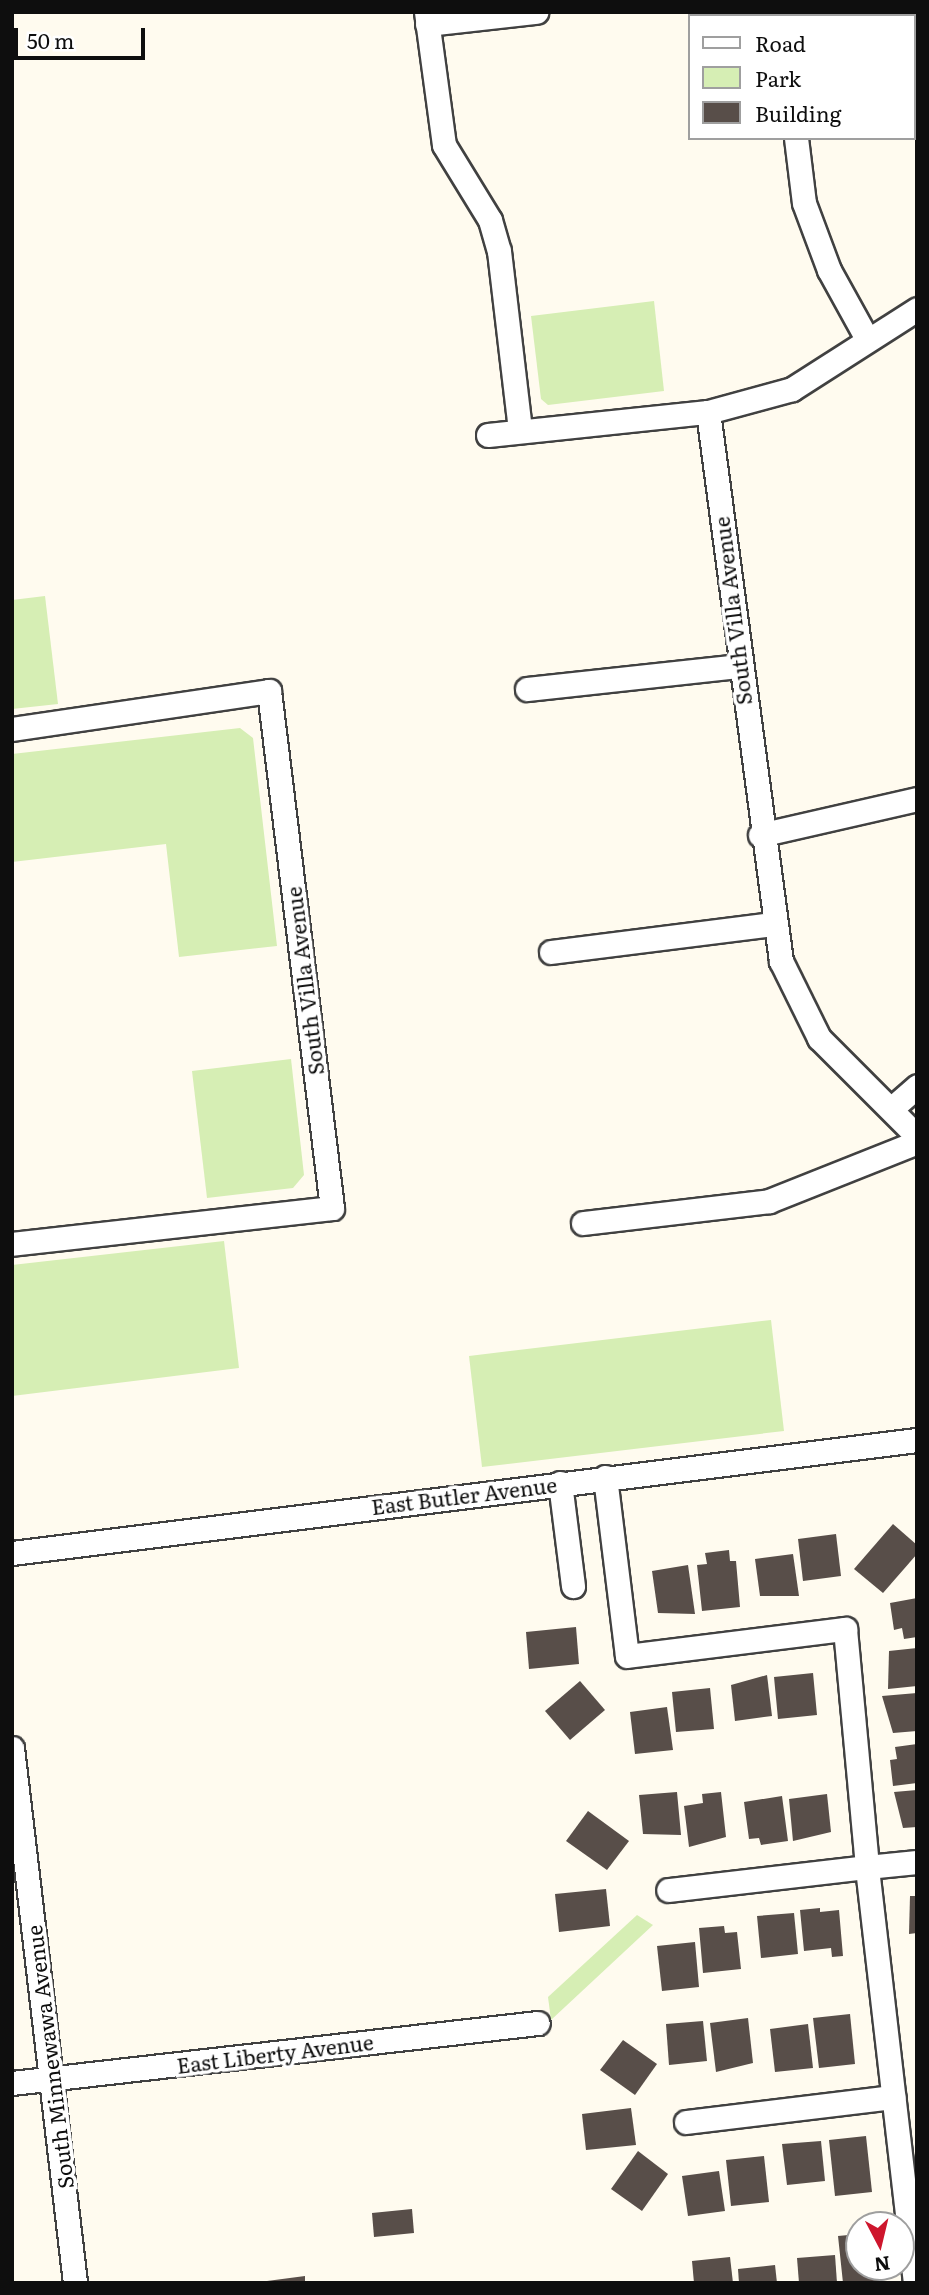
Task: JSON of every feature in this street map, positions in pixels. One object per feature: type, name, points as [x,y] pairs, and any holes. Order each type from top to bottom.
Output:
[{"type":"street","points":[[520,431],[499,251],[490,220],[444,145],[427,18],[536,12]]},
{"type":"street","points":[[796,140],[804,203],[829,271],[866,338]]},
{"type":"street","points":[[488,435],[708,412],[792,389],[866,338],[917,309]]},
{"type":"street","name":"South Villa Avenue","points":[[708,412],[760,835],[773,924],[788,982],[819,1038],[917,1136]]},
{"type":"street","points":[[527,689],[738,666]]},
{"type":"street","name":"South Villa Avenue","points":[[12,729],[269,691],[332,1208],[12,1244]]},
{"type":"street","points":[[760,835],[917,799]]},
{"type":"street","points":[[551,952],[773,924]]},
{"type":"street","points":[[891,1110],[917,1086]]},
{"type":"street","points":[[583,1223],[769,1201],[917,1142]]},
{"type":"street","name":"East Butler Avenue","points":[[12,1553],[917,1440]]},
{"type":"street","points":[[605,1477],[627,1656],[845,1629],[867,1867],[915,2283]]},
{"type":"street","points":[[560,1483],[573,1586]]},
{"type":"street","name":"South Minnewawa Avenue","points":[[12,1748],[75,2283]]},
{"type":"street","points":[[668,1890],[917,1861]]},
{"type":"street","name":"East Liberty Avenue","points":[[12,2083],[538,2023]]},
{"type":"street","points":[[686,2122],[893,2097]]},
{"type":"green space","points":[[654,301],[664,391],[548,405],[541,399],[531,316]]},
{"type":"green space","points":[[45,596],[58,704],[12,709],[12,600]]},
{"type":"green space","points":[[240,728],[253,738],[277,946],[179,957],[166,844],[12,862],[12,754]]},
{"type":"green space","points":[[291,1059],[304,1175],[293,1188],[207,1198],[192,1071]]},
{"type":"green space","points":[[224,1241],[239,1368],[12,1396],[12,1265]]},
{"type":"green space","points":[[771,1320],[784,1431],[482,1467],[469,1356]]},
{"type":"green space","points":[[637,1915],[653,1925],[551,2020],[548,1997]]},
{"type":"building","points":[[893,1524],[917,1545],[917,1554],[883,1593],[854,1569]]},
{"type":"building","points":[[836,1534],[841,1576],[803,1581],[798,1539]]},
{"type":"building","points":[[729,1550],[730,1561],[736,1561],[740,1607],[702,1611],[697,1565],[707,1564],[705,1553]]},
{"type":"building","points":[[793,1554],[799,1596],[760,1596],[755,1559]]},
{"type":"building","points":[[688,1565],[695,1614],[658,1613],[652,1571]]},
{"type":"building","points":[[917,1598],[917,1637],[904,1639],[902,1628],[894,1630],[890,1603]]},
{"type":"building","points":[[576,1627],[579,1664],[529,1669],[526,1632]]},
{"type":"building","points":[[917,1648],[917,1686],[888,1689],[889,1651]]},
{"type":"building","points":[[813,1673],[817,1715],[778,1719],[774,1677]]},
{"type":"building","points":[[767,1675],[772,1716],[735,1721],[731,1685]]},
{"type":"building","points":[[580,1681],[605,1710],[570,1740],[545,1711]]},
{"type":"building","points":[[710,1688],[714,1729],[676,1732],[672,1692]]},
{"type":"building","points":[[917,1693],[917,1731],[893,1733],[882,1696]]},
{"type":"building","points":[[667,1707],[673,1750],[635,1754],[630,1712]]},
{"type":"building","points":[[917,1744],[917,1783],[893,1786],[890,1760],[897,1759],[895,1747]]},
{"type":"building","points":[[917,1790],[917,1827],[903,1828],[894,1792]]},
{"type":"building","points":[[677,1792],[681,1835],[643,1834],[639,1795]]},
{"type":"building","points":[[721,1792],[726,1837],[689,1847],[684,1806],[703,1803],[702,1794]]},
{"type":"building","points":[[827,1794],[831,1832],[793,1841],[789,1799]]},
{"type":"building","points":[[782,1796],[788,1841],[761,1845],[759,1838],[749,1839],[744,1802]]},
{"type":"building","points":[[588,1811],[629,1841],[607,1870],[566,1841]]},
{"type":"building","points":[[606,1889],[610,1926],[559,1932],[555,1894]]},
{"type":"building","points":[[910,1896],[917,1896],[917,1933],[909,1934]]},
{"type":"building","points":[[820,1908],[820,1912],[839,1910],[843,1956],[832,1957],[831,1948],[804,1951],[800,1910]]},
{"type":"building","points":[[794,1913],[798,1954],[761,1958],[757,1916]]},
{"type":"building","points":[[724,1926],[725,1933],[737,1932],[741,1969],[703,1973],[699,1928]]},
{"type":"building","points":[[695,1942],[699,1987],[662,1991],[657,1946]]},
{"type":"building","points":[[850,2014],[855,2064],[819,2068],[813,2018]]},
{"type":"building","points":[[748,2018],[753,2063],[716,2072],[710,2023]]},
{"type":"building","points":[[703,2021],[707,2061],[669,2065],[666,2024]]},
{"type":"building","points":[[808,2024],[813,2068],[775,2072],[770,2029]]},
{"type":"building","points":[[623,2040],[657,2064],[635,2095],[600,2070]]},
{"type":"building","points":[[631,2108],[636,2145],[586,2150],[582,2114]]},
{"type":"building","points":[[866,2136],[872,2192],[835,2196],[829,2140]]},
{"type":"building","points":[[821,2141],[825,2181],[787,2185],[782,2144]]},
{"type":"building","points":[[638,2151],[668,2174],[642,2211],[611,2189]]},
{"type":"building","points":[[764,2156],[769,2202],[731,2206],[726,2160]]},
{"type":"building","points":[[719,2171],[725,2211],[688,2216],[682,2176]]},
{"type":"building","points":[[412,2209],[414,2233],[374,2237],[372,2213]]},
{"type":"building","points":[[845,2235],[845,2281],[881,2283],[843,2283],[838,2236]]},
{"type":"building","points":[[835,2255],[837,2283],[799,2283],[797,2258]]},
{"type":"building","points":[[730,2257],[733,2283],[694,2283],[692,2261]]},
{"type":"building","points":[[775,2265],[777,2283],[739,2283],[738,2269]]},
{"type":"building","points":[[305,2276],[305,2283],[267,2283],[267,2281]]}]
